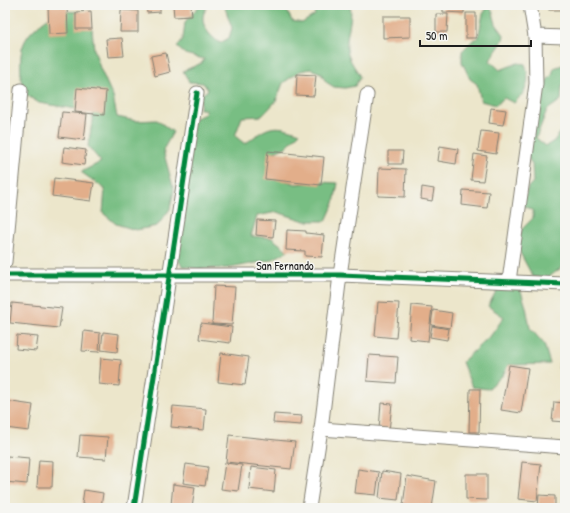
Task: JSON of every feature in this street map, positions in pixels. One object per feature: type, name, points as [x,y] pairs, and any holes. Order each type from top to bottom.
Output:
[{"type":"street","points":[[509,281],[536,84],[535,36],[530,5]]},
{"type":"street","points":[[535,36],[565,37]]},
{"type":"street","points":[[5,262],[21,90]]},
{"type":"street","points":[[134,508],[196,93]]},
{"type":"street","points":[[309,508],[321,429],[340,275],[367,95]]},
{"type":"street","name":"San Fernando","points":[[5,275],[340,275],[565,284]]},
{"type":"street","points":[[321,429],[565,447]]},
{"type":"green space","points":[[200,5],[208,5],[203,15],[204,25],[211,35],[220,43],[229,38],[232,28],[224,5],[289,5],[287,11],[292,21],[302,23],[315,15],[312,5],[350,5],[351,17],[347,36],[347,49],[349,58],[360,77],[355,86],[345,88],[334,87],[326,82],[321,73],[311,69],[300,71],[283,83],[276,101],[262,116],[242,117],[235,136],[245,144],[260,133],[271,128],[283,128],[300,133],[286,147],[268,155],[268,175],[296,184],[318,182],[338,183],[334,203],[326,221],[305,221],[277,212],[257,216],[251,236],[272,238],[288,251],[271,260],[230,268],[199,269],[183,266],[173,255],[184,226],[185,122],[205,114],[206,109],[200,109],[201,95],[208,90],[203,83],[189,82],[183,71],[202,63],[204,59],[185,54],[177,47],[183,39],[185,22]]},
{"type":"green space","points":[[489,5],[496,24],[504,35],[502,42],[490,61],[500,70],[518,63],[525,64],[527,70],[527,85],[525,90],[514,103],[504,98],[496,105],[481,101],[477,84],[470,79],[462,62],[462,51],[472,41],[478,38],[483,14]]},
{"type":"green space","points":[[58,11],[80,12],[92,29],[94,49],[100,68],[113,97],[117,117],[136,121],[157,120],[173,132],[163,150],[174,190],[170,209],[157,226],[136,230],[116,224],[103,213],[105,189],[81,172],[101,162],[88,146],[94,112],[39,103],[22,92],[21,53],[24,44],[28,36],[35,29]]},
{"type":"green space","points":[[565,64],[565,84],[562,85],[561,100],[547,110],[536,138],[546,146],[554,141],[561,131],[565,134],[565,265],[549,277],[533,277],[517,247],[522,229],[533,218],[533,211],[522,205],[528,187],[533,182],[532,164],[520,147],[527,133],[542,86],[552,75],[554,68]]},
{"type":"green space","points":[[498,288],[520,288],[526,307],[530,328],[544,344],[550,364],[508,365],[503,375],[488,389],[472,387],[462,362],[492,334],[504,317],[488,306]]},
{"type":"building","points":[[67,5],[68,33],[49,34],[48,6]]},
{"type":"building","points":[[146,5],[160,5],[160,12],[147,13]]},
{"type":"building","points":[[173,5],[191,5],[192,16],[174,17]]},
{"type":"building","points":[[443,5],[464,5],[464,13],[443,12]]},
{"type":"building","points":[[549,5],[565,5],[565,10],[549,10]]},
{"type":"building","points":[[121,10],[138,11],[138,32],[120,32]]},
{"type":"building","points":[[91,11],[92,29],[76,29],[76,12]]},
{"type":"building","points":[[466,13],[476,13],[476,38],[466,38]]},
{"type":"building","points":[[436,14],[448,14],[447,32],[436,32]]},
{"type":"building","points":[[383,16],[410,16],[410,37],[383,38]]},
{"type":"building","points":[[122,38],[124,56],[108,57],[106,39]]},
{"type":"building","points":[[166,53],[170,72],[155,76],[151,56]]},
{"type":"building","points":[[297,74],[316,75],[314,96],[296,95]]},
{"type":"building","points":[[77,88],[106,91],[104,115],[75,112]]},
{"type":"building","points":[[491,108],[506,110],[503,125],[489,123]]},
{"type":"building","points":[[62,112],[87,114],[84,140],[59,137]]},
{"type":"building","points":[[481,131],[499,133],[496,154],[478,151]]},
{"type":"building","points":[[440,146],[458,149],[456,164],[438,161]]},
{"type":"building","points":[[64,147],[86,150],[84,165],[62,162]]},
{"type":"building","points":[[268,151],[324,157],[321,185],[265,179]]},
{"type":"building","points":[[388,151],[403,151],[402,164],[388,164]]},
{"type":"building","points":[[474,154],[487,156],[483,181],[471,180]]},
{"type":"building","points":[[379,168],[406,169],[405,197],[378,196]]},
{"type":"building","points":[[54,178],[94,183],[91,201],[52,196]]},
{"type":"building","points":[[422,187],[434,189],[432,201],[421,199]]},
{"type":"building","points":[[463,190],[489,192],[487,208],[462,205]]},
{"type":"building","points":[[257,220],[275,221],[273,237],[256,235]]},
{"type":"building","points":[[287,230],[306,231],[306,233],[324,235],[322,257],[305,256],[305,251],[286,250]]},
{"type":"building","points":[[214,286],[235,287],[232,325],[212,324]]},
{"type":"building","points":[[378,302],[399,303],[396,338],[375,336]]},
{"type":"building","points":[[12,303],[62,308],[59,328],[10,323]]},
{"type":"building","points":[[412,305],[432,307],[428,341],[409,339]]},
{"type":"building","points":[[433,310],[452,313],[450,328],[431,325]]},
{"type":"building","points":[[201,323],[232,327],[230,343],[199,339]]},
{"type":"building","points":[[432,326],[449,329],[447,340],[430,337]]},
{"type":"building","points":[[84,331],[100,333],[99,352],[82,351]]},
{"type":"building","points":[[103,332],[119,334],[117,352],[101,350]]},
{"type":"building","points":[[17,335],[38,337],[36,351],[16,349]]},
{"type":"building","points":[[562,347],[565,347],[565,379],[561,378]]},
{"type":"building","points":[[221,353],[249,357],[245,385],[218,382]]},
{"type":"building","points":[[369,355],[398,357],[396,383],[367,381]]},
{"type":"building","points":[[101,358],[121,360],[119,386],[99,384]]},
{"type":"building","points":[[509,365],[528,368],[521,413],[501,410]]},
{"type":"building","points":[[470,389],[480,389],[479,432],[469,432]]},
{"type":"building","points":[[5,401],[33,405],[29,431],[5,428]]},
{"type":"building","points":[[554,402],[565,403],[565,422],[552,421]]},
{"type":"building","points":[[381,403],[392,404],[389,431],[379,430]]},
{"type":"building","points":[[173,406],[206,409],[204,430],[171,427]]},
{"type":"building","points":[[274,414],[302,416],[301,425],[273,423]]},
{"type":"building","points":[[80,435],[108,437],[106,459],[78,457]]},
{"type":"building","points":[[229,435],[295,442],[291,469],[226,462]]},
{"type":"building","points":[[7,456],[29,458],[27,484],[5,482]]},
{"type":"building","points":[[39,460],[53,461],[52,487],[37,487]]},
{"type":"building","points":[[522,462],[541,464],[537,501],[518,499]]},
{"type":"building","points":[[225,463],[242,465],[238,491],[221,489]]},
{"type":"building","points":[[186,464],[208,467],[205,486],[183,483]]},
{"type":"building","points":[[251,467],[276,470],[274,492],[249,489]]},
{"type":"building","points":[[358,469],[379,472],[376,495],[355,493]]},
{"type":"building","points":[[382,471],[401,474],[398,500],[379,498]]},
{"type":"building","points":[[466,474],[487,474],[487,500],[466,499]]},
{"type":"building","points":[[407,476],[436,481],[432,508],[403,505]]},
{"type":"building","points":[[173,484],[195,487],[192,508],[171,505]]},
{"type":"building","points":[[84,490],[103,493],[101,507],[82,504]]},
{"type":"building","points":[[539,495],[555,496],[555,506],[538,508]]},
{"type":"cycle path","points":[[134,508],[197,93]]},
{"type":"cycle path","points":[[5,275],[340,275],[565,284]]}]
